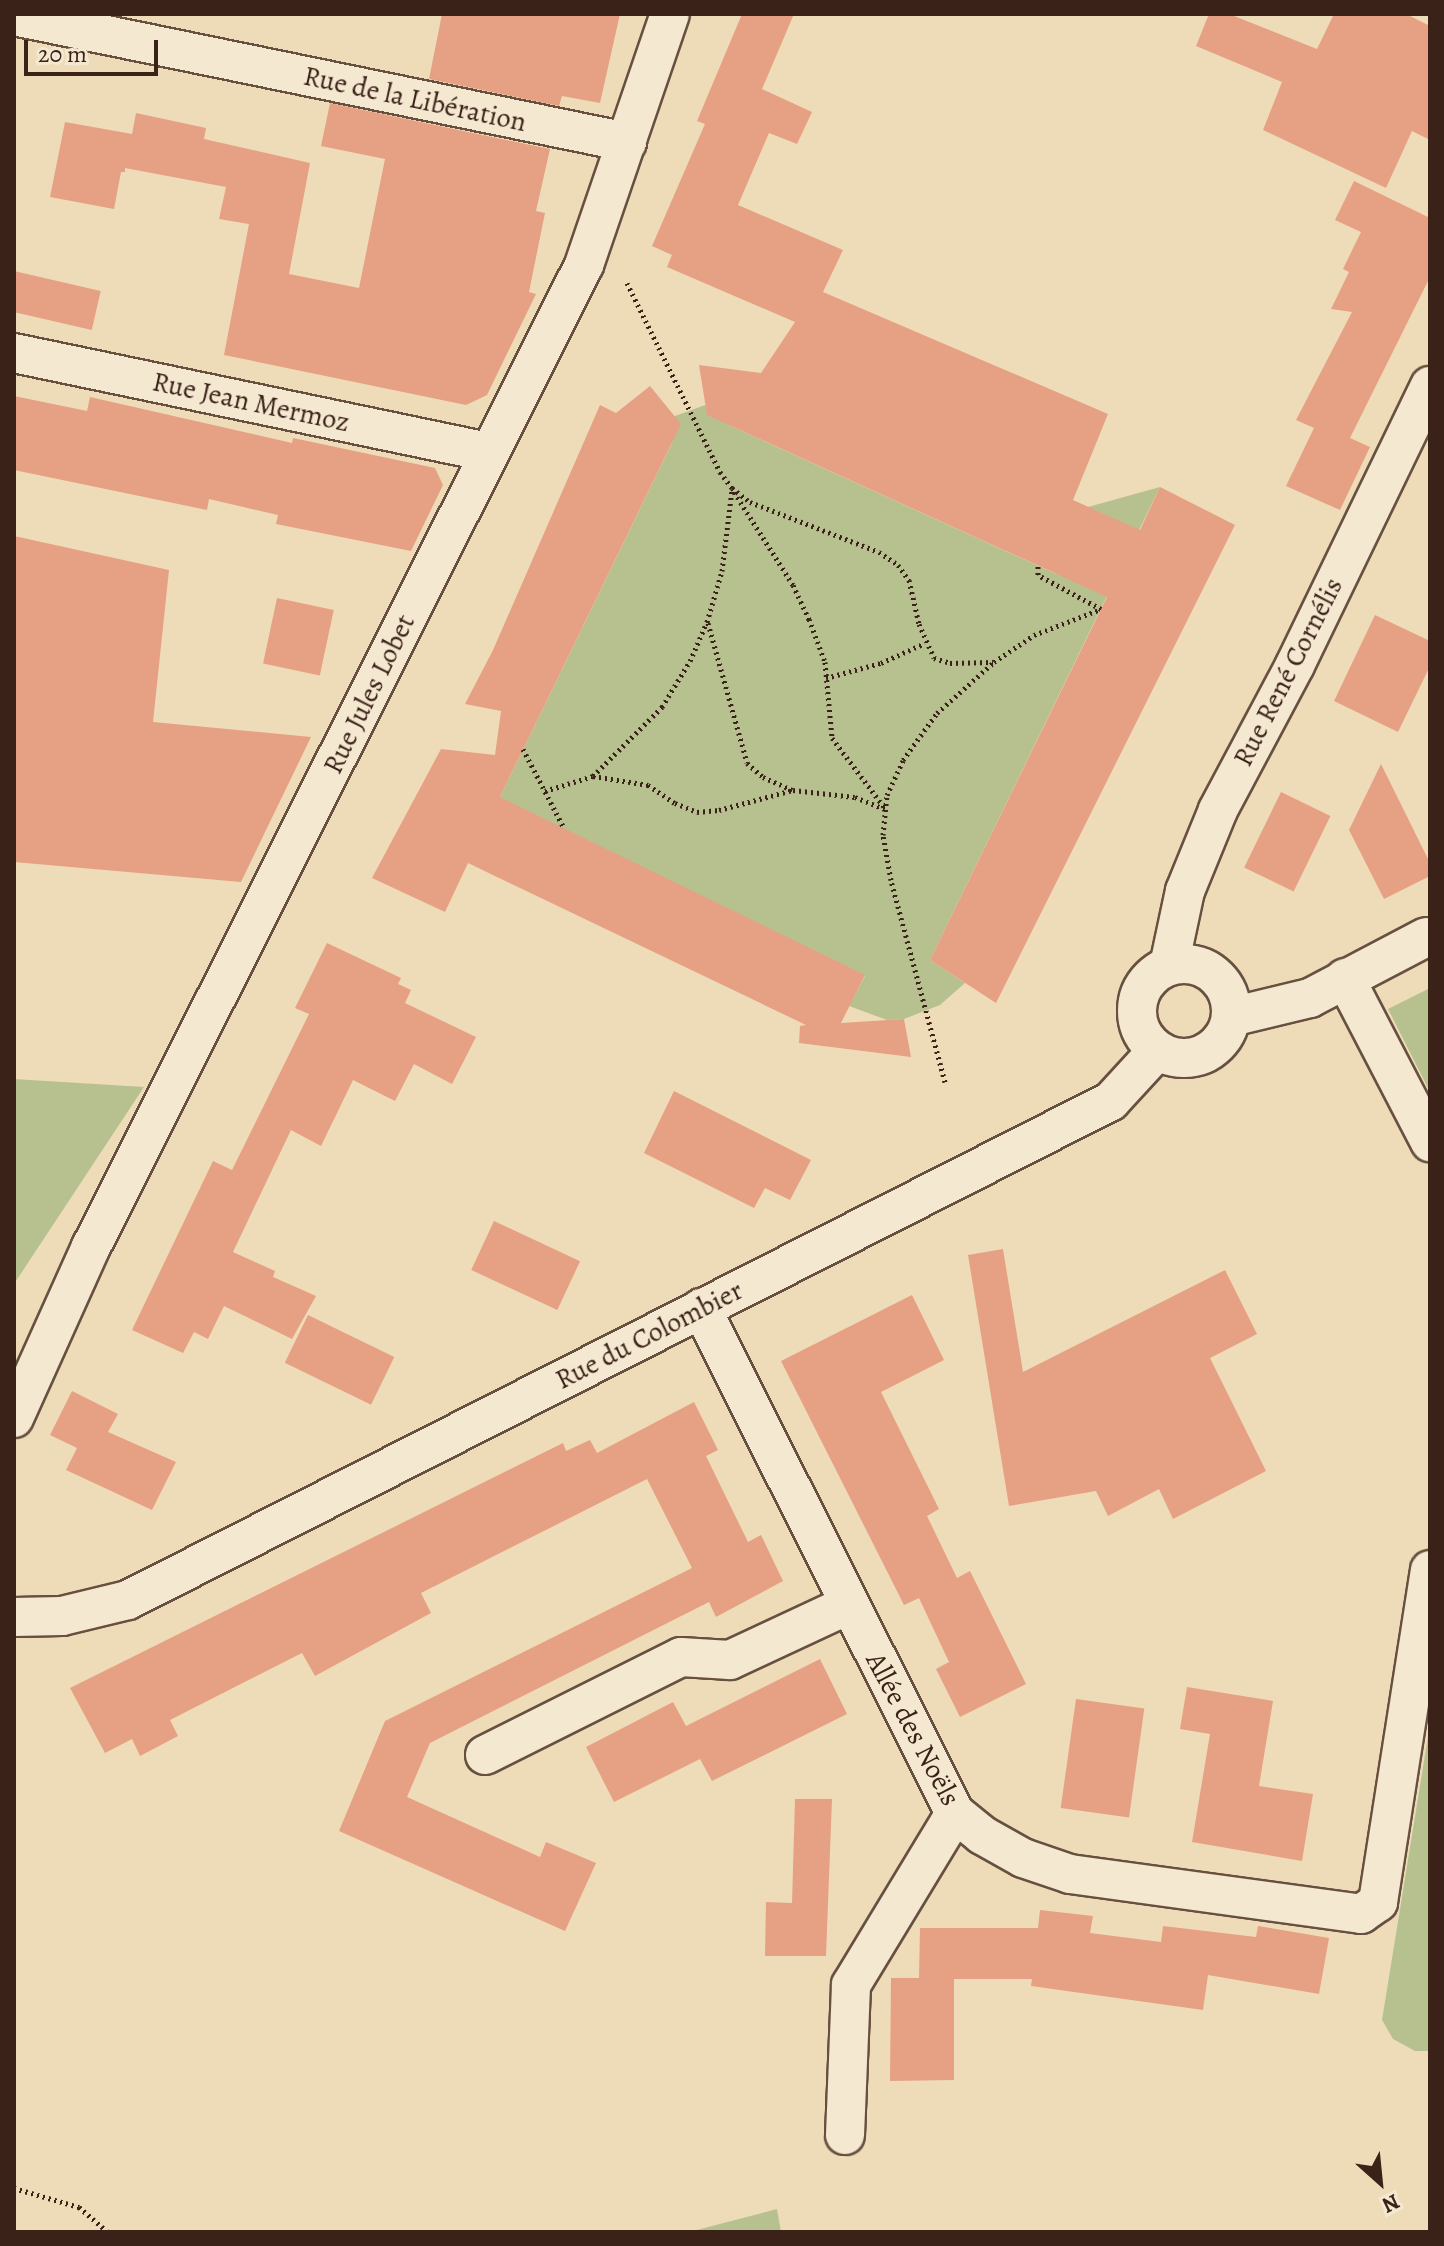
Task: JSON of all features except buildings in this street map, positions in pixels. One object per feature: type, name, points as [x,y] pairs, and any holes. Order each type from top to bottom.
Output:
[{"type":"street","name":"Rue Jules Lobet","points":[[14,1418],[91,1247],[584,265],[670,14]]},
{"type":"street","name":"Rue de la Libération","points":[[14,16],[627,142]]},
{"type":"street","name":"Rue Jean Mermoz","points":[[14,353],[488,452]]},
{"type":"street","name":"Rue René Cornélis","points":[[1169,966],[1185,891],[1218,810],[1295,665],[1430,386]]},
{"type":"street","points":[[1231,1017],[1310,998],[1426,937]]},
{"type":"street","points":[[1187,963],[1206,969],[1221,981],[1230,998],[1231,1017],[1225,1035],[1212,1050],[1195,1058],[1175,1058],[1157,1051],[1143,1036],[1136,1016],[1139,995],[1150,977],[1169,966],[1187,963]]},
{"type":"street","points":[[1345,978],[1430,1142]]},
{"type":"street","name":"Rue du Colombier","points":[[14,1617],[62,1616],[128,1600],[1111,1101],[1157,1051]]},
{"type":"street","name":"Allée des Noëls","points":[[701,1308],[955,1813],[982,1835],[1023,1858],[1070,1874],[1361,1914],[1378,1902],[1430,1570]]},
{"type":"street","points":[[485,1755],[681,1657],[730,1660],[848,1605]]},
{"type":"street","points":[[845,2135],[851,1985],[955,1813]]},
{"type":"path","points":[[627,283],[720,472],[793,585],[825,662],[832,738],[886,809]]},
{"type":"path","points":[[593,776],[662,707],[690,661],[707,622],[722,571],[732,488]]},
{"type":"path","points":[[732,488],[750,502],[879,552],[898,565],[909,580],[925,643],[934,658],[950,663],[994,662]]},
{"type":"path","points":[[945,1082],[891,880],[883,835],[887,795],[903,760],[937,713],[994,662],[1034,635],[1101,609],[1038,575],[1038,565]]},
{"type":"path","points":[[707,622],[747,763],[763,777],[793,790],[855,797],[886,809]]},
{"type":"path","points":[[826,678],[881,663],[925,643]]},
{"type":"path","points":[[523,749],[564,828]]},
{"type":"path","points":[[545,791],[593,776],[648,785],[675,803],[697,812],[719,810],[793,790]]},
{"type":"path","points":[[14,2188],[79,2207],[108,2232]]},
{"type":"green space","points":[[705,405],[733,427],[1056,574],[1088,507],[1160,487],[930,960],[965,983],[940,1005],[904,1019],[887,1020],[849,1006],[865,976],[485,828],[672,443],[653,433],[675,416]]},
{"type":"green space","points":[[1430,988],[1430,1092],[1388,1009]]},
{"type":"green space","points":[[14,1079],[144,1087],[14,1284]]},
{"type":"green space","points":[[1430,1724],[1430,2051],[1415,2051],[1393,2039],[1382,2020]]},
{"type":"green space","points":[[777,2209],[781,2232],[689,2232]]}]
